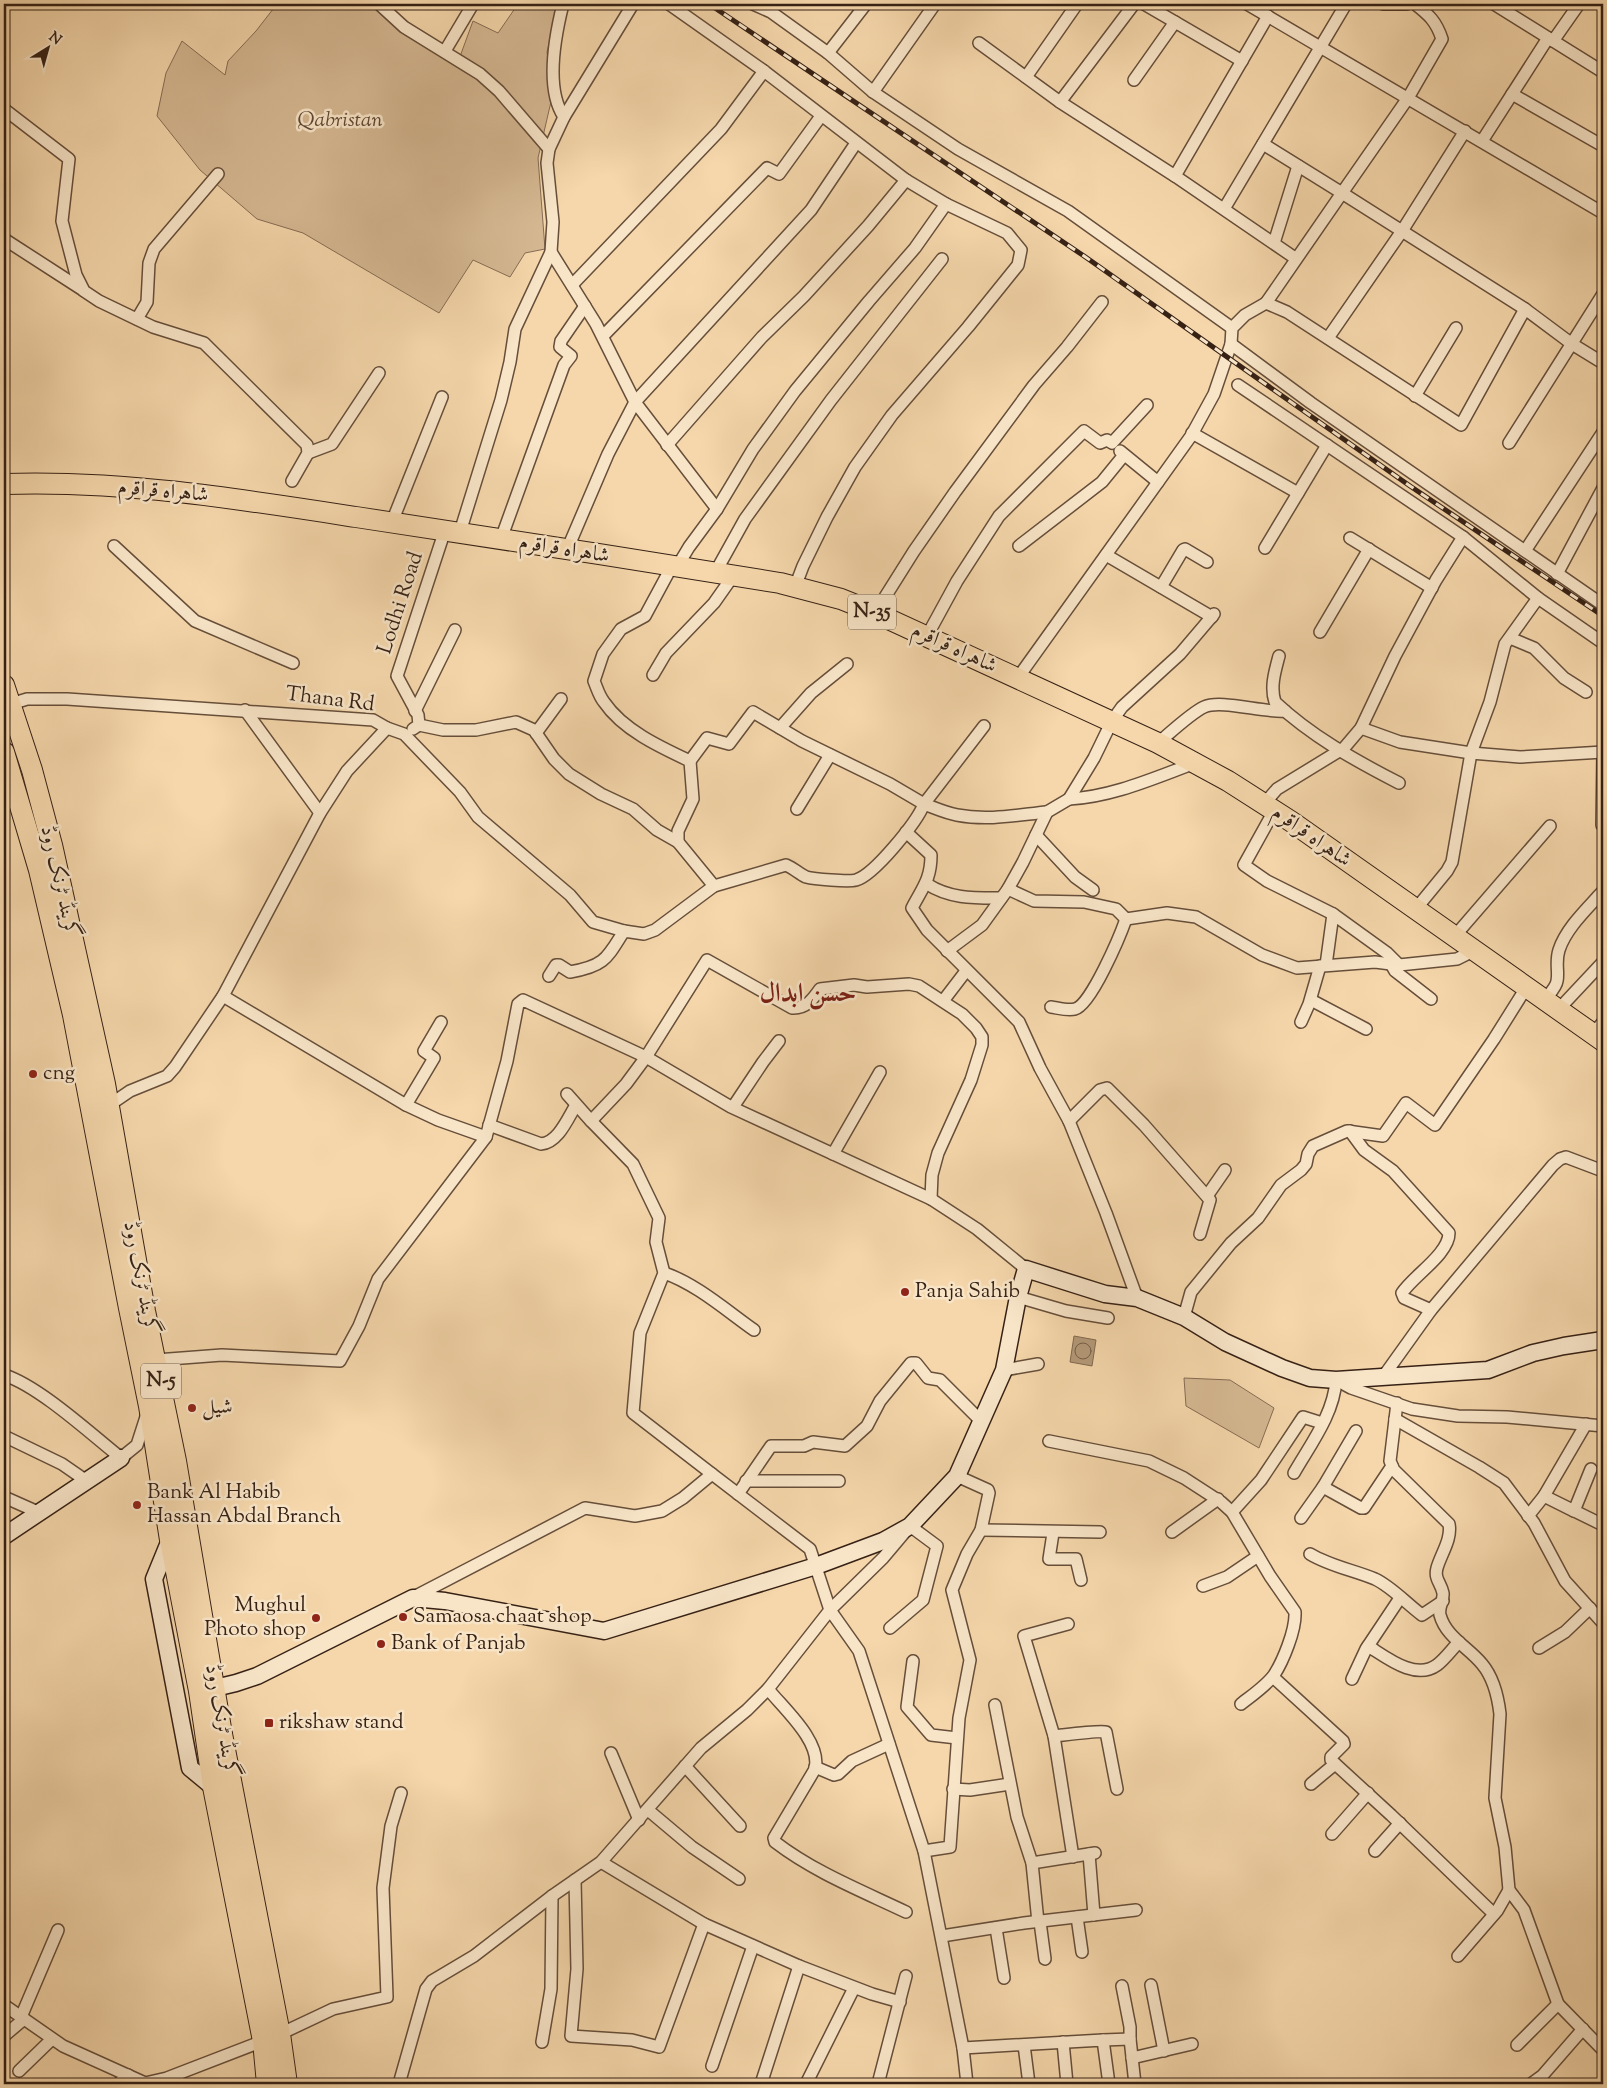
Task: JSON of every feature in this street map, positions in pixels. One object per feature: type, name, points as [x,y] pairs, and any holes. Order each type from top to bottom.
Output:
[{"type":"highway","name":"شاہراہ قراقرم","points":[[4,477],[32,483]]},
{"type":"highway","name":"شاہراہ قراقرم","points":[[4,484],[32,483],[158,490],[392,522],[724,574],[795,587],[841,599],[927,636],[1112,721],[1195,763],[1269,808],[1551,1005],[1600,1033]]},
{"type":"highway","points":[[4,494],[32,483]]},
{"type":"highway","name":"گرینڈ ٹرنک روڈ","points":[[4,685],[32,770],[52,845],[105,1084],[215,1688],[272,2037],[267,2084]]},
{"type":"highway","name":"گرینڈ ٹرنک روڈ","points":[[4,752],[39,870],[73,1015],[128,1308],[159,1460],[170,1540],[199,1691],[213,1787],[272,2037],[287,2084]]},
{"type":"main road","points":[[215,1688],[257,1676],[413,1598],[445,1601],[604,1632],[816,1566],[883,1542],[910,1526],[957,1476],[1004,1370],[1018,1297],[1026,1269],[1104,1294],[1137,1298],[1184,1317],[1225,1342],[1282,1368],[1310,1378],[1336,1380],[1488,1370],[1533,1353],[1603,1340]]},
{"type":"main road","points":[[4,1536],[88,1482],[121,1458]]},
{"type":"street","points":[[379,4],[404,27],[480,74],[499,91],[550,149]]},
{"type":"street","points":[[445,51],[473,4]]},
{"type":"street","points":[[563,4],[555,38],[554,80],[558,109],[564,117]]},
{"type":"street","points":[[633,4],[564,117],[550,149],[548,163],[553,222],[551,252],[602,336],[635,402],[717,509]]},
{"type":"street","points":[[668,4],[764,71],[906,180],[946,204],[1007,233],[1021,250],[1018,265],[968,327],[892,415],[855,467],[827,517],[795,587]]},
{"type":"street","points":[[754,4],[774,8],[873,92],[958,150],[1068,211],[1232,328]]},
{"type":"street","points":[[828,54],[866,4]]},
{"type":"street","points":[[873,92],[935,4]]},
{"type":"street","points":[[1026,77],[1077,4]]},
{"type":"street","points":[[1060,102],[1134,4]]},
{"type":"street","points":[[1144,4],[1242,61]]},
{"type":"street","points":[[1246,4],[1603,213]]},
{"type":"street","points":[[1224,209],[1346,4]]},
{"type":"street","points":[[1383,4],[1407,4]]},
{"type":"street","points":[[1017,679],[1192,433],[1214,394],[1231,344],[1232,328],[1245,315],[1266,303],[1295,258],[1408,98],[1442,39],[1439,29],[1430,14],[1415,4]]},
{"type":"street","points":[[1494,4],[1603,72]]},
{"type":"street","points":[[1482,142],[1550,39],[1579,4]]},
{"type":"street","points":[[1175,176],[1268,16]]},
{"type":"street","points":[[1134,80],[1175,22]]},
{"type":"street","points":[[979,43],[1060,102],[1175,176],[1295,258]]},
{"type":"street","points":[[572,285],[722,129],[764,71]]},
{"type":"street","points":[[1512,94],[1603,146]]},
{"type":"street","points":[[4,109],[69,159],[62,221],[76,275],[84,291]]},
{"type":"street","points":[[602,336],[767,168],[779,174],[821,116]]},
{"type":"street","points":[[1328,338],[1402,231],[1465,131]]},
{"type":"street","points":[[567,550],[608,454],[635,402],[811,210],[856,143]]},
{"type":"street","points":[[1263,144],[1525,310],[1572,344],[1603,363]]},
{"type":"street","points":[[1274,243],[1298,166]]},
{"type":"street","points":[[137,319],[147,302],[149,263],[154,249],[218,174]]},
{"type":"street","points":[[667,445],[762,337],[804,296],[868,226],[906,180]]},
{"type":"street","points":[[690,761],[654,742],[627,724],[603,702],[594,681],[603,654],[621,629],[645,616],[674,567],[717,509],[753,449],[795,391],[915,248],[946,204]]},
{"type":"street","points":[[4,239],[99,301],[153,327],[204,343],[307,445],[308,453],[292,481]]},
{"type":"street","name":"Lodhi Road","points":[[419,725],[418,715],[397,676],[501,400],[515,329],[551,252]]},
{"type":"street","points":[[652,675],[666,652],[714,603],[745,519],[808,432],[942,259]]},
{"type":"street","points":[[1509,443],[1603,294]]},
{"type":"street","points":[[875,613],[914,551],[955,492],[1034,384],[1067,347],[1102,302]]},
{"type":"street","points":[[1266,303],[1287,312],[1461,426],[1525,310]]},
{"type":"street","points":[[501,539],[564,366],[570,360],[571,356],[560,346],[561,341],[585,306]]},
{"type":"street","points":[[1416,396],[1456,328]]},
{"type":"street","points":[[1231,344],[1311,402],[1603,605]]},
{"type":"street","points":[[308,453],[332,444],[379,373]]},
{"type":"street","points":[[1238,385],[1463,536],[1538,598],[1603,643]]},
{"type":"street","points":[[392,522],[442,397]]},
{"type":"street","points":[[1112,443],[1147,405]]},
{"type":"street","points":[[927,636],[957,581],[999,516],[1084,431],[1100,443],[1107,440],[1112,443],[1158,482]]},
{"type":"street","points":[[1525,551],[1603,432]]},
{"type":"street","points":[[1192,433],[1298,493]]},
{"type":"street","points":[[1265,548],[1327,445]]},
{"type":"street","points":[[1019,546],[1102,482],[1124,455]]},
{"type":"street","points":[[1557,574],[1603,488]]},
{"type":"street","points":[[1431,999],[1395,971],[1395,965],[1387,953],[1333,914],[1267,881],[1244,864],[1277,789],[1344,748],[1361,728],[1395,656],[1463,536]]},
{"type":"street","points":[[1350,538],[1432,588]]},
{"type":"street","points":[[114,546],[195,621],[293,663]]},
{"type":"street","points":[[1161,587],[1182,550],[1185,549],[1207,562]]},
{"type":"street","points":[[1320,632],[1369,549]]},
{"type":"street","points":[[1069,799],[1094,758],[1112,721],[1122,707],[1180,654],[1213,616],[1106,555]]},
{"type":"street","points":[[1415,910],[1447,871],[1452,862],[1471,754],[1490,702],[1505,644],[1538,598]]},
{"type":"street","points":[[415,711],[455,630]]},
{"type":"street","points":[[1510,638],[1534,648],[1564,678],[1586,692]]},
{"type":"street","points":[[1279,656],[1275,671],[1273,695],[1275,702],[1284,711],[1340,750],[1360,763],[1399,783]]},
{"type":"street","points":[[780,728],[811,694],[847,664]]},
{"type":"street","name":"Thana Rd","points":[[11,704],[27,699],[67,699],[373,720],[387,728],[404,734],[460,792],[478,817],[570,895],[593,922],[624,931],[644,934],[655,930],[714,886]]},
{"type":"street","points":[[536,732],[561,699]]},
{"type":"street","points":[[1158,743],[1204,707],[1215,704],[1274,712],[1284,711]]},
{"type":"street","points":[[245,710],[320,813]]},
{"type":"street","points":[[678,842],[678,831],[693,799],[690,761],[707,738],[729,744],[753,712],[830,755],[890,784],[924,804],[956,815],[981,818],[1013,817],[1047,812],[1069,799],[1087,798],[1139,784],[1195,763]]},
{"type":"street","points":[[404,734],[419,725],[443,730],[476,730],[516,722],[536,732],[554,759],[569,774],[601,794],[633,809],[658,830],[678,842],[714,886],[786,865],[806,876],[855,880],[863,876],[880,861],[919,817],[924,804],[984,726]]},
{"type":"street","points":[[108,1106],[130,1091],[167,1076],[175,1067],[223,996],[320,813],[347,771],[387,728]]},
{"type":"street","points":[[1361,728],[1400,742],[1471,754],[1520,757],[1603,752],[1602,825]]},
{"type":"street","points":[[797,809],[830,755]]},
{"type":"street","points":[[947,952],[982,925],[1005,893],[1047,812]]},
{"type":"street","points":[[1454,937],[1550,826]]},
{"type":"street","points":[[906,832],[931,855],[931,869],[927,884],[912,908],[927,930],[947,952],[1018,1022],[1040,1068],[1069,1121],[1106,1213],[1137,1298]]},
{"type":"street","points":[[1036,835],[1075,877],[1093,890]]},
{"type":"street","points":[[927,884],[949,895],[971,898],[1005,893],[1034,901],[1084,902],[1116,909],[1126,919]]},
{"type":"street","points":[[1551,1005],[1556,984],[1556,967],[1562,942],[1572,927],[1603,891]]},
{"type":"street","points":[[1126,919],[1167,913],[1196,917],[1262,955],[1297,968],[1375,962],[1395,965],[1457,959],[1473,951]]},
{"type":"street","points":[[1301,1022],[1323,966],[1333,914]]},
{"type":"street","points":[[1051,1007],[1074,1009],[1085,1002],[1118,943],[1126,919]]},
{"type":"street","points":[[549,976],[556,966],[559,965],[570,972],[600,963],[607,958],[624,931]]},
{"type":"street","points":[[590,1121],[626,1084],[646,1057],[707,960],[792,1008],[799,1009],[811,1001],[820,988],[854,985],[866,988],[909,984],[919,986],[962,1014],[982,1037],[982,1044],[971,1080],[938,1152],[932,1175],[931,1199]]},
{"type":"street","points":[[1551,1005],[1603,962]]},
{"type":"street","points":[[943,1000],[966,972]]},
{"type":"street","points":[[1184,1317],[1191,1292],[1231,1243],[1258,1218],[1281,1185],[1301,1170],[1306,1164],[1308,1154],[1313,1146],[1350,1131],[1383,1136],[1406,1103],[1435,1125],[1494,1039],[1526,988]]},
{"type":"street","points":[[223,996],[406,1105],[438,1120],[486,1137]]},
{"type":"street","points":[[156,1360],[222,1356],[340,1361],[358,1326],[378,1279],[486,1137],[507,1061],[520,1000],[646,1057],[733,1107],[931,1199],[978,1228],[1026,1269]]},
{"type":"street","points":[[1311,1000],[1366,1030]]},
{"type":"street","points":[[406,1105],[434,1058],[424,1050],[441,1022]]},
{"type":"street","points":[[733,1107],[762,1062],[779,1041]]},
{"type":"street","points":[[833,1154],[880,1072]]},
{"type":"street","points":[[105,1084],[130,1091]]},
{"type":"street","points":[[1069,1121],[1100,1090],[1107,1088],[1144,1125],[1207,1196],[1211,1204],[1200,1234]]},
{"type":"street","points":[[567,1094],[590,1121],[633,1164],[659,1218],[656,1242],[664,1274],[640,1333],[633,1413],[810,1549],[830,1610],[859,1651],[924,1852],[963,2048],[967,2084]]},
{"type":"street","points":[[489,1125],[541,1144],[548,1143],[554,1139],[576,1105]]},
{"type":"street","points":[[1350,1131],[1364,1150],[1393,1171],[1449,1233],[1449,1238],[1441,1252],[1402,1293],[1404,1298],[1431,1310]]},
{"type":"street","points":[[1383,1377],[1431,1310],[1543,1176],[1560,1159],[1566,1157],[1603,1171]]},
{"type":"street","points":[[1207,1196],[1225,1170]]},
{"type":"street","points":[[664,1274],[674,1277],[708,1298],[754,1330]]},
{"type":"street","points":[[1018,1297],[1066,1311],[1108,1318]]},
{"type":"street","points":[[738,1494],[771,1446],[804,1446],[813,1442],[845,1446],[851,1442],[867,1426],[880,1401],[911,1363],[916,1363],[928,1378],[940,1380],[982,1422]]},
{"type":"street","points":[[1004,1370],[1038,1364]]},
{"type":"street","points":[[4,1375],[26,1385],[121,1458],[137,1446],[149,1406]]},
{"type":"street","points":[[1294,1473],[1322,1423],[1331,1403],[1336,1380],[1351,1388],[1412,1409],[1458,1416],[1603,1426]]},
{"type":"street","points":[[1397,1403],[1390,1461],[1392,1466],[1449,1524],[1450,1531],[1437,1569],[1436,1578],[1443,1594],[1440,1613],[1445,1628],[1482,1664],[1490,1677],[1498,1702],[1500,1714],[1496,1798],[1505,1847],[1509,1890],[1524,1910],[1558,2004],[1603,2050]]},
{"type":"street","points":[[1232,1512],[1261,1480],[1303,1417],[1322,1423]]},
{"type":"street","points":[[1395,1419],[1504,1483],[1547,1545],[1565,1581],[1603,1623]]},
{"type":"street","points":[[1528,1516],[1544,1496],[1586,1424]]},
{"type":"street","points":[[1301,1518],[1323,1487],[1356,1431]]},
{"type":"street","points":[[4,1436],[62,1464],[88,1482]]},
{"type":"street","points":[[1050,1441],[1149,1461],[1184,1478],[1218,1499],[1232,1512],[1270,1576],[1295,1612],[1296,1617],[1287,1648],[1273,1677],[1240,1704]]},
{"type":"street","points":[[137,1446],[159,1460]]},
{"type":"street","points":[[1323,1487],[1360,1508],[1364,1508],[1392,1466]]},
{"type":"street","points":[[1574,1511],[1591,1469]]},
{"type":"street","points":[[413,1598],[585,1508],[636,1516],[662,1511],[683,1498],[712,1474]]},
{"type":"street","points":[[924,1852],[950,1847],[959,1718],[970,1660],[952,1590],[966,1554],[981,1530],[988,1490],[957,1476]]},
{"type":"street","points":[[746,1481],[839,1481]]},
{"type":"street","points":[[1544,1496],[1603,1525]]},
{"type":"street","points":[[4,1497],[40,1513]]},
{"type":"street","points":[[1172,1532],[1218,1499]]},
{"type":"street","points":[[399,2084],[426,1988],[432,1981],[474,1956],[552,1896],[601,1862],[640,1820],[701,1748],[747,1710],[768,1689],[830,1610],[883,1558],[910,1526],[937,1546],[924,1600],[890,1628]]},
{"type":"street","points":[[981,1530],[1053,1533],[1100,1532]]},
{"type":"street","points":[[1053,1533],[1049,1559],[1076,1559],[1080,1580]]},
{"type":"street","points":[[1310,1554],[1325,1563],[1375,1579],[1422,1615],[1442,1602]]},
{"type":"street","points":[[1203,1586],[1227,1578],[1258,1556]]},
{"type":"street","points":[[1352,1679],[1368,1646],[1400,1598]]},
{"type":"street","points":[[1539,1648],[1559,1636],[1590,1608]]},
{"type":"street","points":[[1068,1624],[1024,1636],[1054,1736],[1073,1857]]},
{"type":"street","points":[[1368,1646],[1399,1665],[1413,1670],[1429,1669],[1436,1666],[1459,1642]]},
{"type":"street","points":[[913,1661],[907,1707],[931,1735],[957,1738]]},
{"type":"street","points":[[1273,1677],[1343,1741],[1344,1744],[1330,1760],[1400,1823],[1494,1914]]},
{"type":"street","points":[[768,1689],[805,1733],[814,1748],[816,1767],[774,1838],[775,1842],[788,1852],[836,1878],[906,1912]]},
{"type":"street","points":[[995,1705],[1017,1816],[1032,1862],[1045,1959]]},
{"type":"street","points":[[1054,1736],[1102,1730],[1106,1732],[1117,1789]]},
{"type":"street","points":[[816,1767],[838,1774],[852,1762],[889,1744]]},
{"type":"street","points":[[611,1753],[640,1820]]},
{"type":"street","points":[[1311,1784],[1335,1764]]},
{"type":"street","points":[[685,1766],[740,1826]]},
{"type":"street","points":[[953,1789],[970,1790],[1010,1784]]},
{"type":"street","points":[[4,2005],[63,2046],[145,2083],[167,2078],[272,2037],[333,2009],[387,1997],[383,1888],[391,1826],[401,1792]]},
{"type":"street","points":[[1332,1834],[1368,1793]]},
{"type":"street","points":[[648,1810],[692,1847],[739,1879]]},
{"type":"street","points":[[1375,1852],[1400,1823]]},
{"type":"street","points":[[1032,1862],[1092,1853],[1094,1915]]},
{"type":"street","points":[[601,1862],[704,1924],[854,1988],[900,2002]]},
{"type":"street","points":[[575,1880],[577,1969],[571,2036],[632,2040],[659,2046],[704,1924]]},
{"type":"street","points":[[1458,1956],[1494,1914],[1509,1890]]},
{"type":"street","points":[[542,2042],[551,1990],[552,1896]]},
{"type":"street","points":[[942,1936],[1136,1910]]},
{"type":"street","points":[[1077,1917],[1082,1952]]},
{"type":"street","points":[[996,1928],[1004,1978]]},
{"type":"street","points":[[4,2036],[23,2018],[58,1930]]},
{"type":"street","points":[[712,2066],[753,1946]]},
{"type":"street","points":[[761,2084],[799,1966]]},
{"type":"street","points":[[878,2084],[906,1976]]},
{"type":"street","points":[[1151,1985],[1164,2051]]},
{"type":"street","points":[[1122,1986],[1130,2026],[1136,2084]]},
{"type":"street","points":[[806,2084],[854,1988]]},
{"type":"street","points":[[1517,2045],[1558,2004]]},
{"type":"street","points":[[1530,2084],[1542,2076],[1583,2029]]},
{"type":"street","points":[[19,2071],[52,2039]]},
{"type":"street","points":[[963,2048],[1130,2039]]},
{"type":"street","points":[[1103,2040],[1109,2084]]},
{"type":"street","points":[[1063,2042],[1067,2084]]},
{"type":"street","points":[[1132,2058],[1192,2044]]},
{"type":"street","points":[[1024,2045],[1029,2084]]},
{"type":"street","points":[[118,2084],[128,2075]]},
{"type":"green space","name":"Qabristan","points":[[277,4],[380,4],[458,62],[473,21],[498,33],[518,4],[559,4],[547,52],[553,93],[538,158],[545,249],[525,253],[510,277],[473,260],[439,313],[303,233],[257,219],[200,170],[157,116],[166,73],[182,41],[225,75],[228,61],[256,31]]},
{"type":"green space","points":[[1184,1378],[1230,1380],[1274,1408],[1259,1448],[1186,1406]]},
{"type":"water","points":[[1074,1336],[1096,1340],[1092,1366],[1070,1362]]},
{"type":"railway","points":[[709,4],[1084,256],[1410,486],[1603,616]]},
{"type":"place","name":"cng","points":[[33,1074]]},
{"type":"place","name":"Panja Sahib","points":[[905,1292]]},
{"type":"place","name":"شیل","points":[[192,1408]]},
{"type":"place","name":"Bank Al Habib Hassan Abdal Branch","points":[[137,1505]]},
{"type":"place","name":"Samaosa chaat shop","points":[[403,1617]]},
{"type":"place","name":"Mughul Photo shop","points":[[316,1618]]},
{"type":"place","name":"Bank of Panjab","points":[[381,1644]]},
{"type":"place","name":"rikshaw stand","points":[[269,1723]]},
{"type":"district","name":"حسن ابدال","points":[[808,994]]}]
